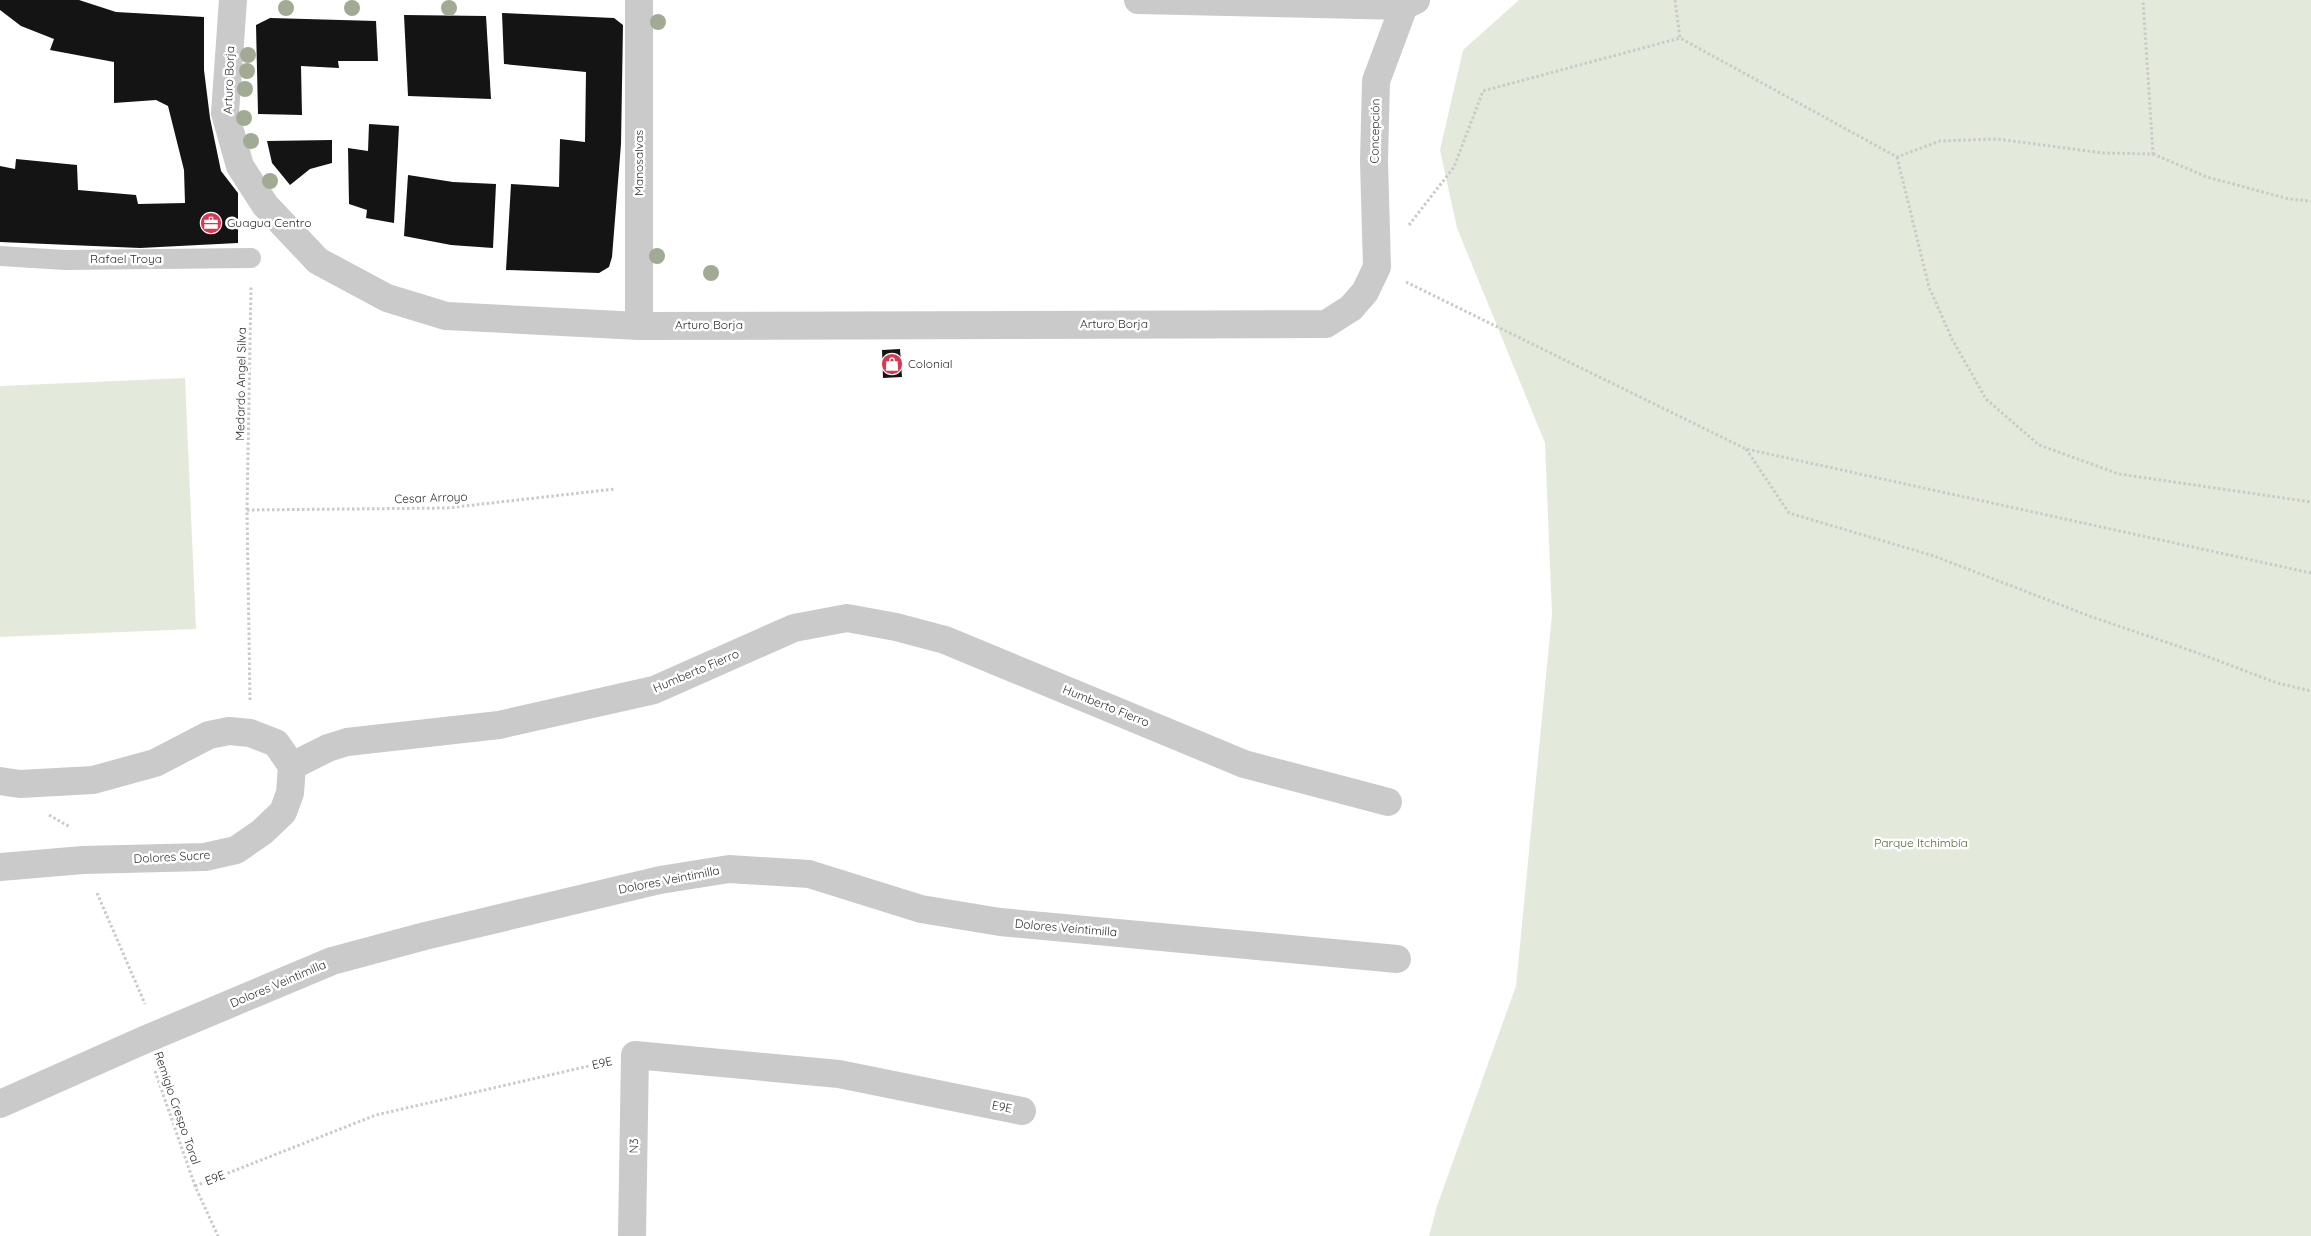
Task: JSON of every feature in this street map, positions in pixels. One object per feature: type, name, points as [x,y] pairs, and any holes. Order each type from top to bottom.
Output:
[{"type":"street","name":"Arturo Borja","points":[[233,0],[225,113],[240,166],[265,205],[318,262],[387,298],[446,316],[639,326],[1326,324],[1351,308],[1365,292],[1377,267]]},
{"type":"street","name":"Manosalvas","points":[[639,0],[639,326]]},
{"type":"street","points":[[1138,0],[1408,2]]},
{"type":"street","name":"Concepción","points":[[1377,267],[1374,161],[1376,81],[1408,2]]},
{"type":"street","name":"Humberto Fierro","points":[[292,766],[328,748],[347,742],[499,725],[654,690],[794,628],[847,618],[896,627],[945,640],[1244,764],[1388,802]]},
{"type":"street","points":[[0,781],[20,784],[93,780],[155,763],[209,735],[230,732],[250,733],[276,743],[292,766]]},
{"type":"street","name":"Dolores Sucre","points":[[0,868],[83,860],[205,857],[236,850],[262,832],[283,812],[290,793],[292,766]]},
{"type":"street","name":"Dolores Veintimilla","points":[[0,1104],[151,1037],[332,962],[425,936],[660,880],[729,869],[809,874],[921,909],[1000,922],[1397,959]]},
{"type":"street","name":"E9E","points":[[635,1055],[839,1074],[1022,1111]]},
{"type":"street","name":"N3","points":[[632,1236],[635,1055]]},
{"type":"lane","name":"Rafael Troya","points":[[0,256],[65,260],[251,258]]},
{"type":"path","points":[[1675,0],[1680,38]]},
{"type":"path","points":[[2143,0],[2153,154]]},
{"type":"path","points":[[1406,229],[1454,167],[1483,91],[1680,38],[1897,157],[1929,287],[1952,339],[1986,399],[2039,445],[2119,474],[2311,502]]},
{"type":"path","points":[[1897,157],[1940,140],[1997,139],[2103,153],[2153,154],[2207,178],[2289,199],[2311,201]]},
{"type":"path","name":"Medardo Angel Silva","points":[[250,733],[248,510],[251,258]]},
{"type":"path","points":[[1377,267],[1746,449],[2311,573]]},
{"type":"path","points":[[1746,449],[1789,513],[1934,556],[2092,617],[2195,652],[2277,683],[2311,691]]},
{"type":"path","name":"Cesar Arroyo","points":[[248,510],[447,508],[615,489]]},
{"type":"path","points":[[42,811],[75,830]]},
{"type":"path","name":"Remigio Crespo Toral","points":[[83,860],[151,1037],[195,1186],[218,1236]]},
{"type":"path","name":"E9E","points":[[195,1186],[376,1115],[635,1055]]},
{"type":"green space","name":"Parque Itchimbía","points":[[1519,0],[2311,0],[2311,1236],[1429,1236],[1437,1206],[1516,986],[1552,614],[1545,443],[1457,228],[1440,150],[1463,50]]},
{"type":"green space","points":[[185,378],[196,629],[0,637],[0,386]]},
{"type":"building","points":[[0,0],[79,0],[116,12],[204,17],[204,70],[210,118],[221,171],[238,193],[238,243],[140,248],[0,242],[0,166],[15,169],[16,159],[77,165],[78,190],[136,195],[138,204],[185,203],[184,170],[168,106],[156,100],[114,103],[114,62],[50,50],[54,39],[21,26],[0,10]]},
{"type":"building","points":[[502,13],[614,18],[623,25],[621,144],[612,257],[609,267],[599,273],[506,270],[511,184],[559,187],[560,139],[585,142],[586,72],[504,64]]},
{"type":"building","points":[[404,15],[486,16],[491,99],[408,96]]},
{"type":"building","points":[[270,18],[376,21],[378,61],[338,61],[339,68],[301,66],[302,115],[258,114],[256,25]]},
{"type":"building","points":[[369,124],[399,126],[394,223],[366,218],[367,210],[349,204],[348,148],[368,151]]},
{"type":"building","points":[[332,140],[332,163],[310,169],[290,185],[272,163],[267,141]]},
{"type":"building","points":[[408,175],[453,182],[496,184],[493,248],[451,245],[404,236]]},
{"type":"building","name":"Colonial","points":[[900,349],[902,377],[883,378],[882,350]]},
{"type":"place","name":"Guagua Centro","points":[[211,223]]},
{"type":"place","name":"Colonial","points":[[892,364]]}]
